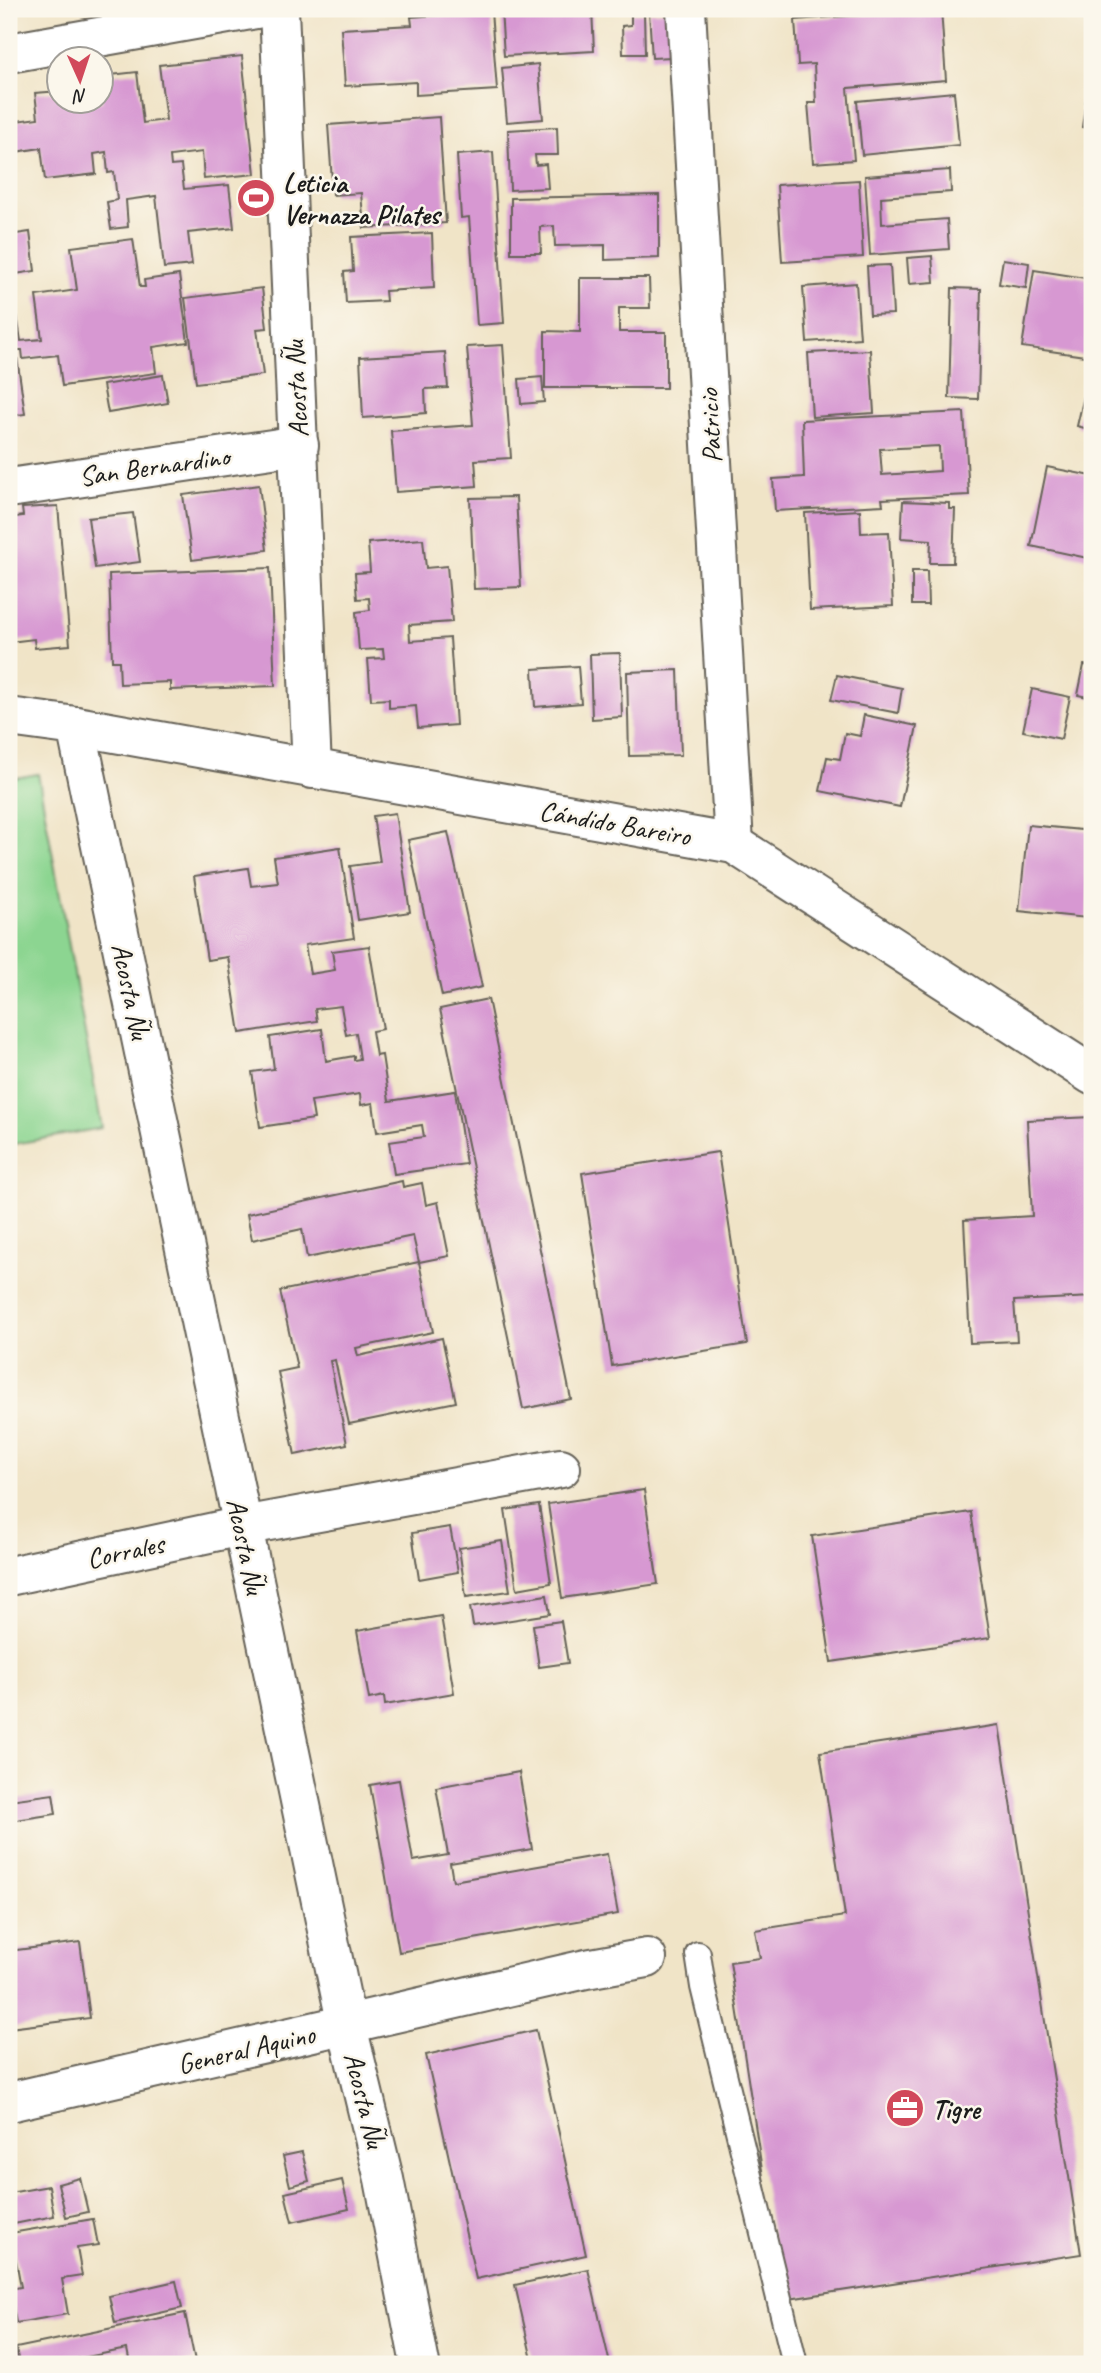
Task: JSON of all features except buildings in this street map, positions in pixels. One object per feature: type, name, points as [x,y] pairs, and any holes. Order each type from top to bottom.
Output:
[{"type":"street","points":[[9,52],[256,9]]},
{"type":"street","name":"Acosta Ñu","points":[[279,9],[312,769]]},
{"type":"street","name":"Patricio","points":[[685,9],[734,844]]},
{"type":"street","name":"San Bernardino","points":[[9,488],[299,445]]},
{"type":"street","name":"Cándido Bareiro","points":[[11,715],[734,844],[1092,1075]]},
{"type":"street","name":"Acosta Ñu","points":[[76,726],[347,2026],[384,2179],[420,2364]]},
{"type":"street","name":"Corrales","points":[[9,1576],[242,1527],[562,1468]]},
{"type":"street","name":"General Aquino","points":[[9,2102],[586,1969],[647,1958]]},
{"type":"lane","points":[[698,1954],[703,1987],[795,2364]]},
{"type":"green space","points":[[38,774],[102,1128],[9,1145],[9,779]]},
{"type":"place","name":"Leticia Vernazza Pilates","points":[[256,198]]},
{"type":"place","name":"Tigre","points":[[905,2108]]}]
